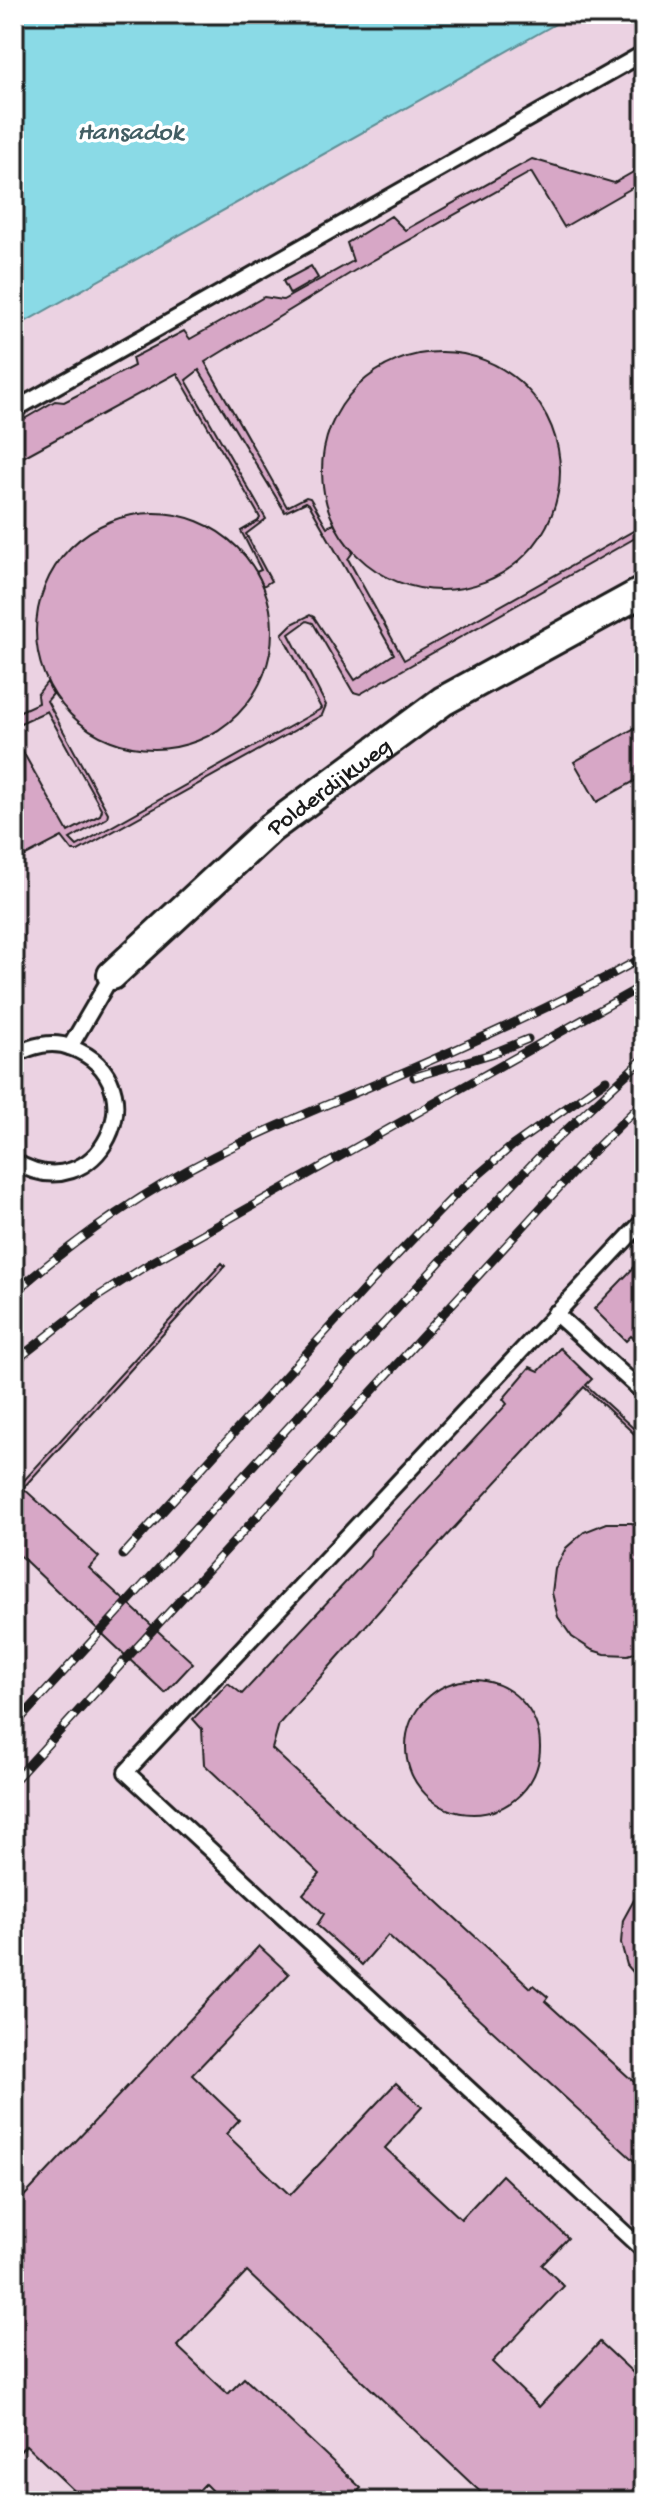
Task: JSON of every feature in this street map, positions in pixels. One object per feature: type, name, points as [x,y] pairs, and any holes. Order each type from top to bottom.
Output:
[{"type":"street","name":"Polderdijkweg","points":[[112,975],[271,828],[443,701],[644,591]]},
{"type":"lane","points":[[14,410],[644,53]]},
{"type":"lane","name":"Polderdijkweg","points":[[70,1047],[112,975]]},
{"type":"lane","points":[[14,1056],[30,1047],[44,1044],[70,1047],[93,1060],[109,1080],[115,1097],[116,1114],[112,1132],[103,1147],[92,1160],[76,1169],[42,1173],[14,1161]]},
{"type":"lane","points":[[644,1220],[126,1772],[644,2251]]},
{"type":"lane","points":[[555,1313],[644,1393]]},
{"type":"shaded area","points":[[573,14],[644,14],[644,2501],[14,2501],[14,328]]},
{"type":"water","name":"Hansadok","points":[[14,14],[573,14],[14,328]]},
{"type":"building","points":[[532,159],[614,183],[644,166],[644,181],[564,227],[531,172],[354,271],[205,362],[287,507],[310,498],[327,527],[334,524],[353,552],[348,559],[404,660],[644,525],[644,533],[360,694],[353,692],[313,623],[307,621],[289,634],[326,705],[322,715],[78,851],[73,851],[62,837],[14,862],[14,736],[68,832],[100,815],[102,810],[47,711],[14,726],[14,714],[38,703],[37,695],[47,682],[53,694],[47,701],[108,813],[107,818],[70,839],[77,846],[321,708],[282,634],[292,624],[310,615],[314,617],[355,680],[394,654],[309,504],[306,502],[285,512],[199,370],[186,380],[266,519],[246,534],[271,581],[263,586],[256,572],[261,570],[241,531],[260,518],[177,373],[14,462],[14,425],[55,401],[64,402],[134,366],[132,358],[184,331],[190,339],[264,297],[283,300],[353,261],[347,243],[391,216],[405,230]]},
{"type":"building","points":[[311,266],[318,278],[290,294],[283,281]]},
{"type":"building","points":[[441,352],[464,354],[487,361],[525,387],[551,425],[558,448],[558,494],[551,517],[525,555],[487,581],[464,588],[441,590],[418,588],[395,581],[357,555],[331,517],[324,494],[322,471],[324,448],[331,425],[357,387],[395,361],[418,354]]},
{"type":"building","points":[[154,513],[177,515],[199,522],[220,533],[237,548],[252,565],[263,586],[270,608],[270,654],[263,676],[252,697],[237,714],[220,729],[199,740],[177,747],[154,749],[131,747],[109,740],[88,729],[71,714],[56,697],[45,676],[38,654],[36,631],[38,608],[45,586],[56,565],[71,548],[88,533],[109,522],[131,515]]},
{"type":"building","points":[[644,723],[644,776],[597,802],[574,762]]},
{"type":"building","points":[[644,1257],[644,1321],[637,1329],[644,1336],[644,1348],[631,1336],[626,1341],[594,1309]]},
{"type":"building","points":[[222,1263],[225,1266],[23,1488],[99,1557],[89,1568],[193,1663],[165,1693],[14,1550],[14,1482],[19,1486]]},
{"type":"building","points":[[560,1348],[592,1379],[586,1385],[644,1438],[644,1443],[584,1387],[416,1569],[279,1724],[272,1749],[531,1988],[534,1985],[548,1997],[545,2001],[644,2091],[644,2170],[388,1935],[362,1965],[317,1925],[324,1914],[303,1894],[320,1874],[204,1764],[202,1729],[193,1719],[228,1683],[242,1694],[507,1404],[503,1399],[530,1367],[539,1371]]},
{"type":"building","points":[[607,1523],[631,1523],[644,1527],[644,1650],[628,1655],[592,1650],[572,1637],[558,1617],[552,1593],[555,1569],[566,1548],[584,1532]]},
{"type":"building","points":[[473,1680],[499,1685],[521,1699],[535,1721],[540,1747],[535,1773],[521,1795],[499,1809],[473,1814],[447,1809],[425,1795],[411,1773],[406,1747],[411,1721],[425,1699],[447,1685]]},
{"type":"building","points":[[644,1891],[644,1985],[627,1965],[621,1943],[623,1920],[634,1900]]},
{"type":"building","points":[[259,1946],[289,1974],[192,2075],[239,2120],[226,2134],[290,2195],[396,2083],[422,2107],[385,2148],[461,2219],[502,2175],[568,2238],[542,2265],[564,2286],[492,2362],[539,2407],[600,2342],[644,2383],[644,2501],[490,2501],[247,2272],[177,2346],[228,2394],[244,2378],[361,2488],[349,2501],[222,2501],[205,2484],[189,2501],[85,2501],[26,2445],[14,2458],[14,2207]]},
{"type":"railway","points":[[14,1293],[110,1218],[187,1170],[233,1146],[508,1025],[644,957]]},
{"type":"railway","points":[[14,1362],[97,1297],[149,1264],[644,985]]},
{"type":"railway","points":[[414,1077],[491,1054],[528,1039]]},
{"type":"railway","points":[[14,1726],[460,1240],[549,1146],[644,1058]]},
{"type":"railway","points":[[123,1555],[370,1283],[456,1194],[512,1146],[606,1080]]},
{"type":"railway","points":[[14,1781],[590,1154],[644,1101]]}]
